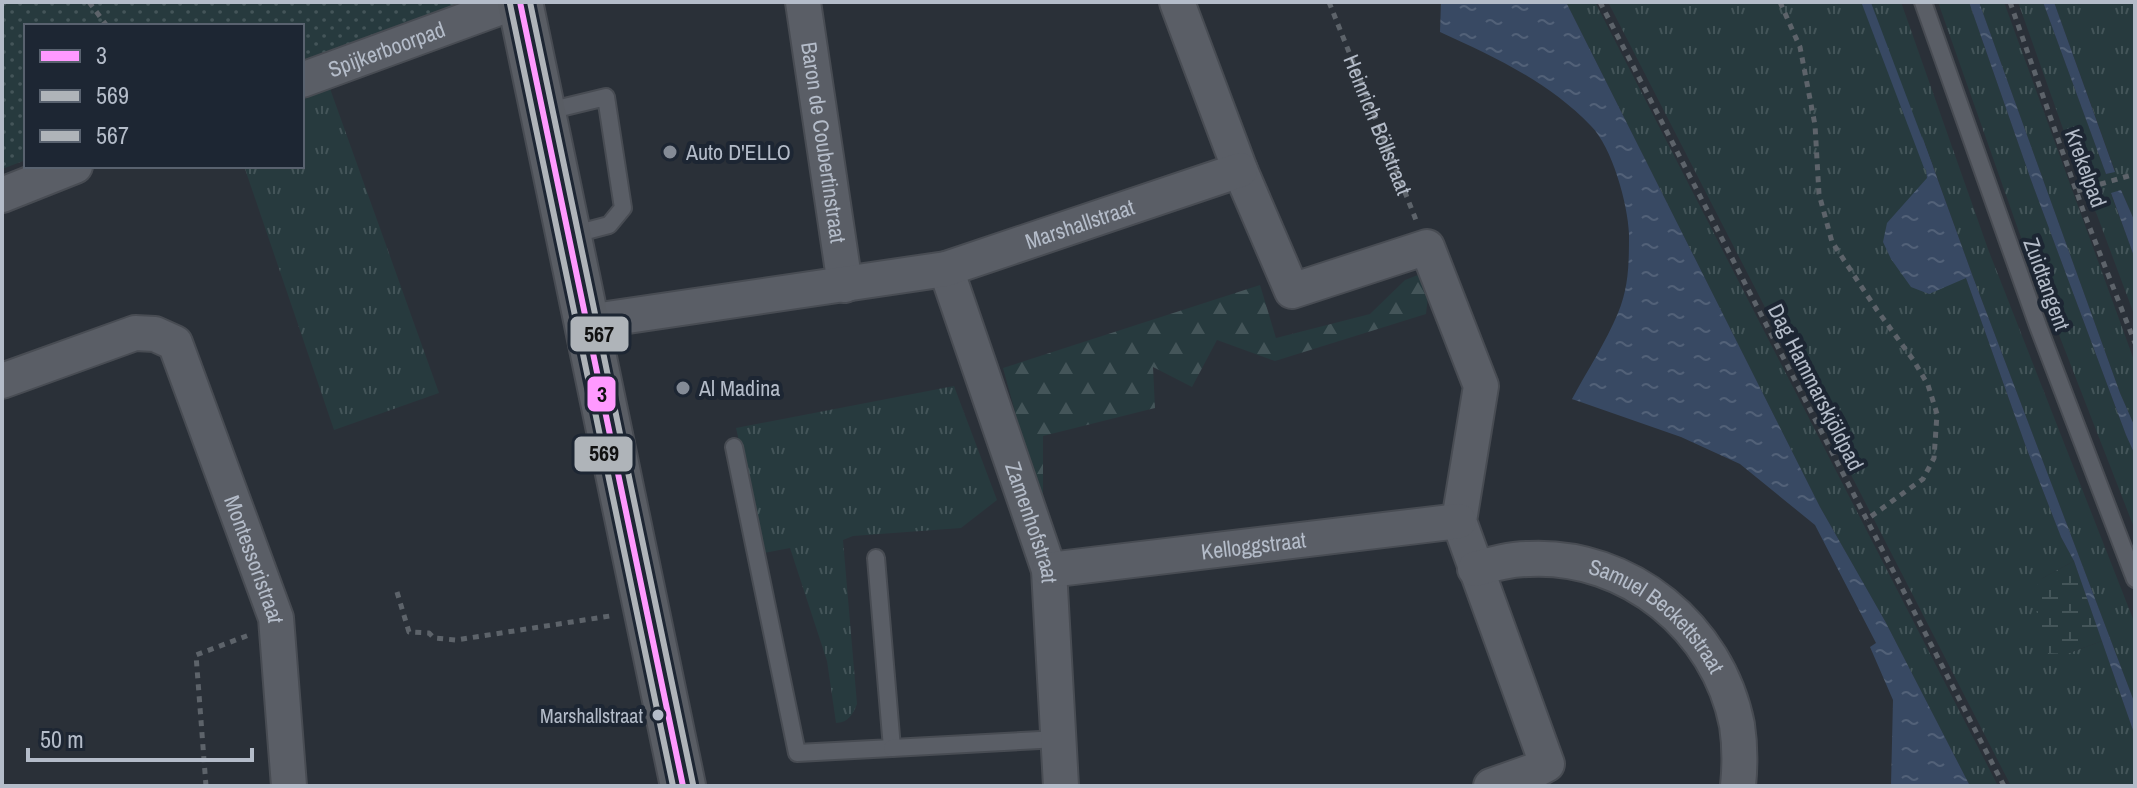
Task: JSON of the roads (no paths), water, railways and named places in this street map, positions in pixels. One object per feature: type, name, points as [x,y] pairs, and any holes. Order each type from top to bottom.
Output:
[{"type":"street","name":"Spijkerboorpad","points":[[304,79],[518,2]]},
{"type":"street","points":[[518,2],[683,786]]},
{"type":"street","name":"Baron de Coubertinstraat","points":[[803,2],[845,285]]},
{"type":"street","points":[[1177,2],[1240,170],[1292,291],[1427,247],[1481,386],[1459,521],[1547,764],[1491,786]]},
{"type":"street","points":[[2,195],[70,168]]},
{"type":"street","name":"Marshallstraat","points":[[587,322],[946,269],[1240,170]]},
{"type":"street","name":"Zamenhofstraat","points":[[946,269],[1049,570],[1061,786]]},
{"type":"street","name":"Montessoristraat","points":[[2,381],[135,333],[155,334],[175,343],[276,618],[289,786]]},
{"type":"street","name":"Kelloggstraat","points":[[1049,570],[1459,521]]},
{"type":"street","name":"Samuel Beckettstraat","points":[[1475,569],[1516,560],[1559,560],[1588,565],[1641,587],[1664,603],[1686,623],[1704,646],[1730,697],[1738,740],[1738,786]]},
{"type":"lane","name":"Zuidtangent","points":[[1923,2],[2038,326],[2135,579]]},
{"type":"lane","points":[[543,112],[606,97],[623,208],[609,225],[568,235]]},
{"type":"lane","points":[[734,447],[797,753],[1059,739]]},
{"type":"lane","points":[[876,558],[892,748]]},
{"type":"water","points":[[1441,2],[1566,2],[1820,507],[1885,621],[1970,786],[1891,786],[1893,700],[1870,647],[1876,643],[1815,525],[1740,464],[1681,437],[1572,399],[1608,335],[1624,294],[1629,234],[1618,177],[1599,135],[1575,110],[1520,72],[1440,32]]},
{"type":"water","points":[[1969,2],[1979,2],[2135,427],[2135,455],[2031,180]]},
{"type":"water","points":[[2043,2],[2054,2],[2115,172],[2106,174]]},
{"type":"water","points":[[1922,136],[2135,704],[2135,736],[2074,561],[2061,537],[2026,447],[1966,278],[1929,294],[1911,287],[1883,242],[1887,223],[1927,178]]},
{"type":"water","points":[[2121,190],[2135,222],[2135,259],[2111,193]]},
{"type":"waterway","points":[[1866,2],[1928,166]]},
{"type":"place","name":"Auto D'ELLO","points":[[670,152]]},
{"type":"place","name":"Al Madina","points":[[683,388]]},
{"type":"place","name":"Marshallstraat","points":[[658,715]]}]
